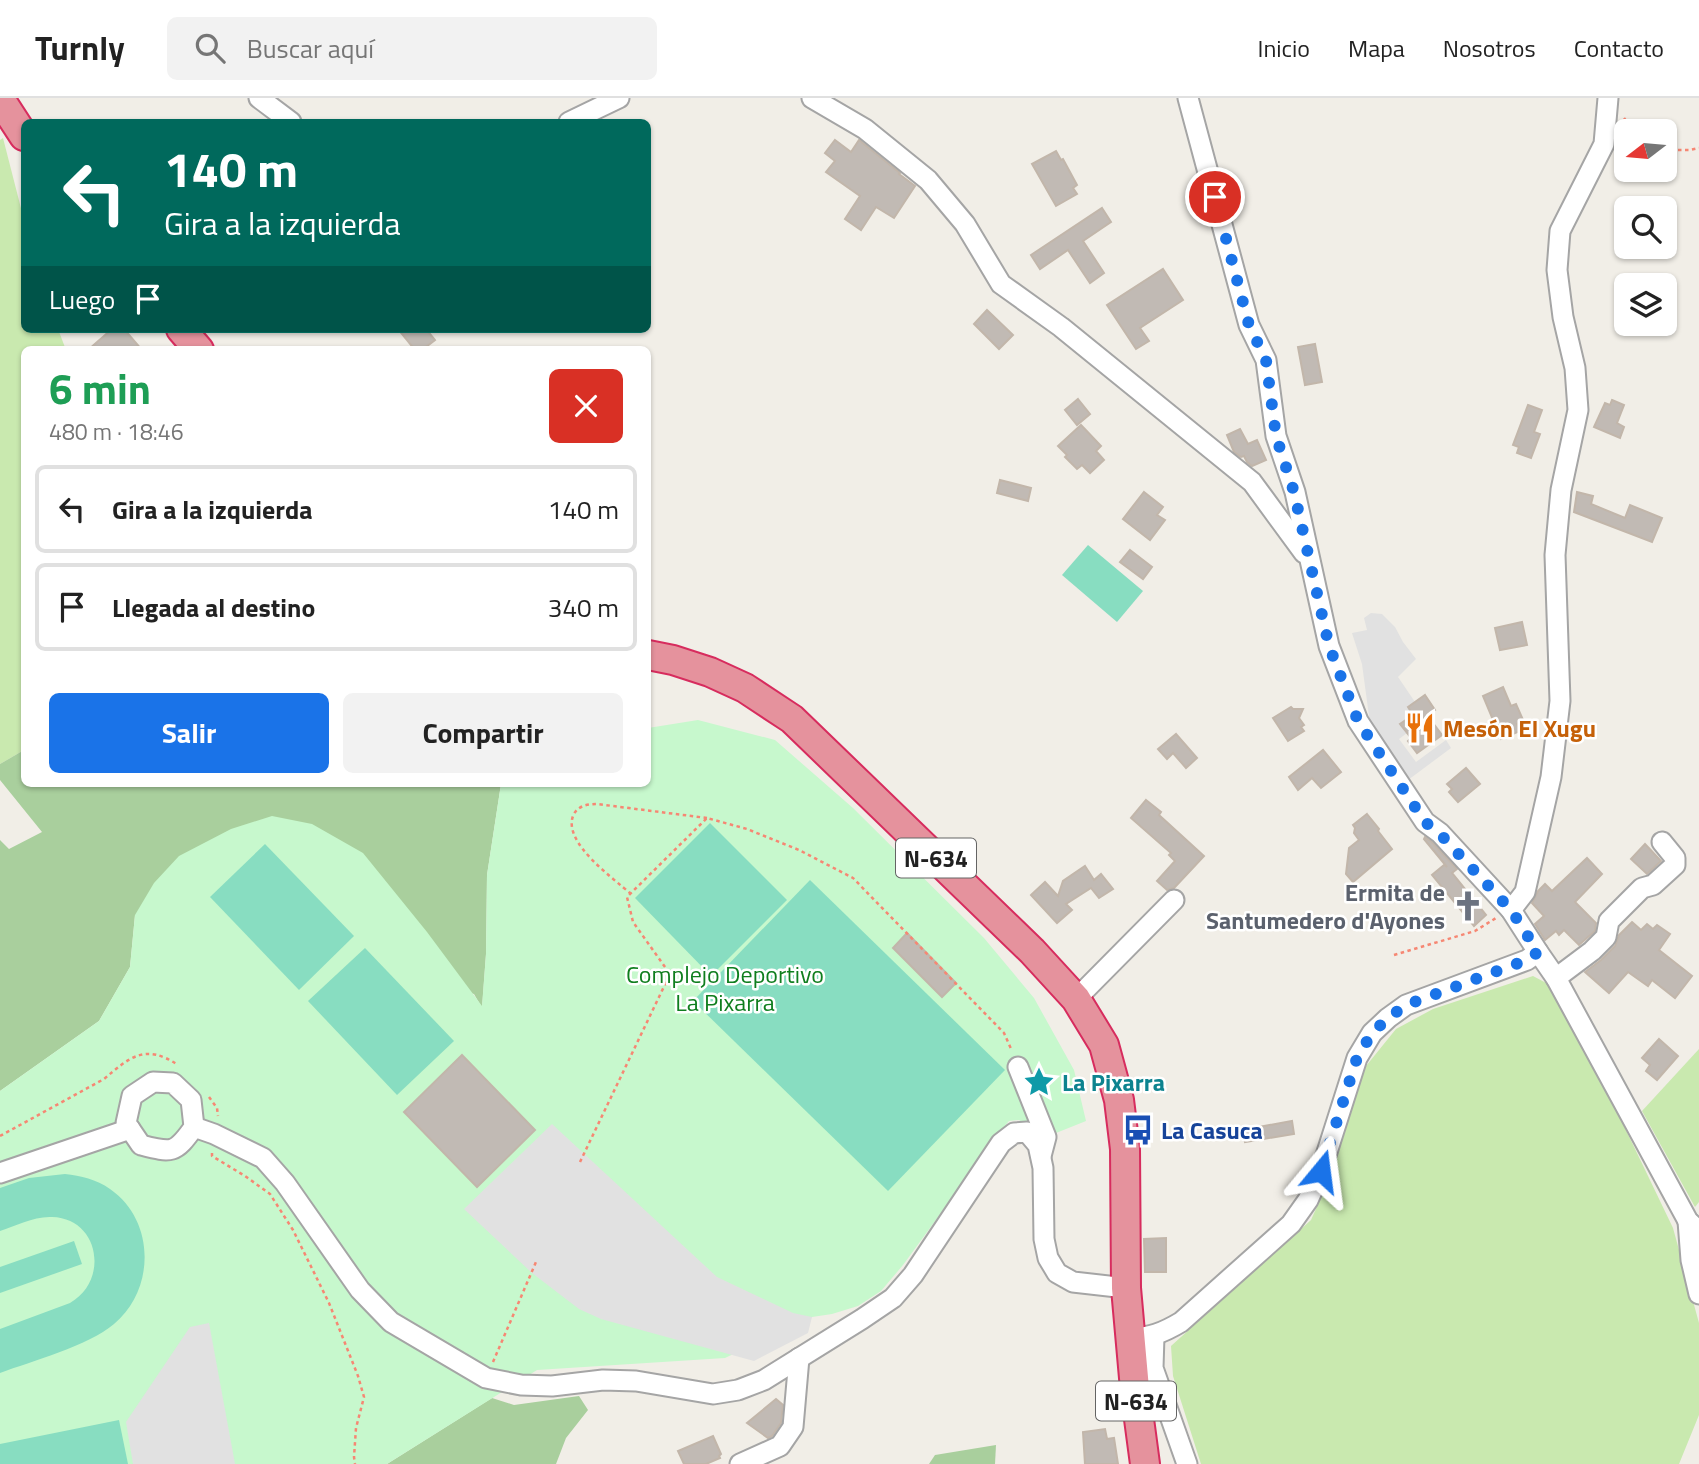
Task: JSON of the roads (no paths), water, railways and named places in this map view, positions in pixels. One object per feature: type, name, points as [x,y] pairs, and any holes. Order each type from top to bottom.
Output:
[{"type":"highway","points":[[0,99],[21,131]]},
{"type":"highway","name":"N-634","points":[[651,656],[710,672],[745,688],[792,719],[1032,951],[1076,999],[1104,1045],[1119,1100],[1125,1149],[1126,1288],[1142,1337],[1145,1464]]},
{"type":"street","points":[[259,98],[287,119]]},
{"type":"street","points":[[575,119],[619,98]]},
{"type":"street","points":[[812,98],[865,129],[928,180],[965,224],[1001,284],[1061,327],[1252,482],[1310,561]]},
{"type":"street","points":[[1188,98],[1249,325],[1266,360],[1276,436],[1294,492],[1329,646],[1358,721],[1425,822],[1440,834],[1511,910],[1556,978],[1694,1226],[1690,1260],[1699,1294]]},
{"type":"street","points":[[1511,910],[1525,892],[1551,777],[1560,701],[1555,555],[1561,490],[1578,410],[1574,368],[1563,317],[1557,270],[1560,231],[1604,144],[1608,98]]},
{"type":"street","points":[[1556,978],[1606,937],[1609,921],[1642,888],[1653,885],[1675,865],[1675,858],[1662,842]]},
{"type":"street","points":[[1076,999],[1174,900]]},
{"type":"street","points":[[1187,1464],[1142,1337],[1167,1331],[1181,1322],[1291,1224],[1308,1200],[1321,1171],[1357,1058],[1372,1033],[1406,1005],[1527,960],[1538,952]]},
{"type":"street","points":[[1018,1067],[1046,1137],[1041,1157]]},
{"type":"street","points":[[153,1082],[173,1083],[191,1100],[194,1127],[181,1145],[164,1151],[141,1145],[130,1129],[126,1123],[132,1096],[153,1082]]},
{"type":"street","points":[[194,1127],[215,1134],[263,1158],[285,1183],[360,1290],[391,1322],[486,1378],[521,1385],[552,1386],[603,1380],[636,1381],[713,1394],[738,1390],[764,1380],[892,1298],[914,1275],[1001,1143],[1014,1133],[1027,1132],[1038,1145],[1043,1168],[1044,1239],[1048,1258],[1058,1273],[1073,1282],[1126,1288]]},
{"type":"street","points":[[0,1173],[130,1129]]},
{"type":"street","points":[[740,1464],[780,1446],[793,1427],[799,1358]]},
{"type":"place","name":"Mesón El Xugu","points":[[1420,728]]},
{"type":"place","name":"Ermita de Santumedero d'Ayones","points":[[1468,906]]},
{"type":"place","name":"La Pixarra","points":[[1039,1082]]},
{"type":"place","name":"La Casuca","points":[[1138,1130]]},
{"type":"park label","name":"Complejo Deportivo La Pixarra","points":[[725,988]]}]
